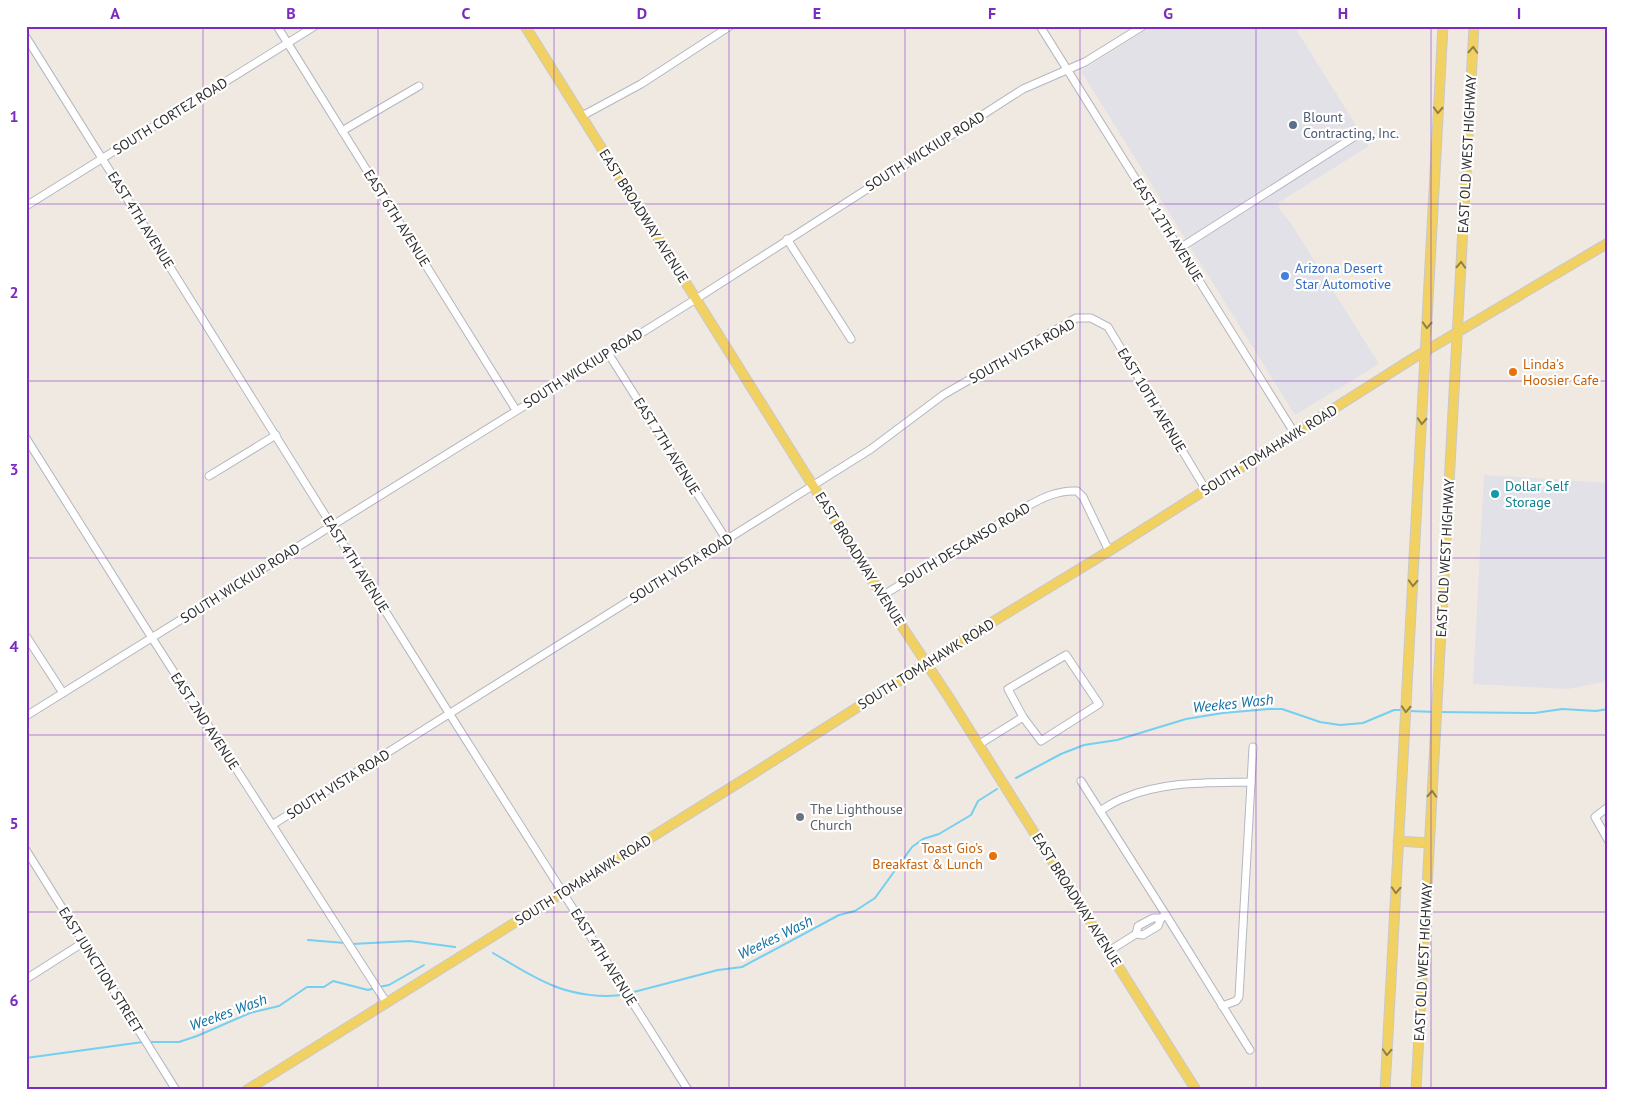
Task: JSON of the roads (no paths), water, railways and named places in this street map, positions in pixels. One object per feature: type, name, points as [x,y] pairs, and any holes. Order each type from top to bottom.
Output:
[{"type":"main road","name":"EAST BROADWAY AVENUE","points":[[525,26],[882,596],[927,663],[1196,1090]]},
{"type":"main road","points":[[1385,1090],[1443,26]]},
{"type":"main road","name":"EAST OLD WEST HIGHWAY","points":[[1416,1090],[1474,26]]},
{"type":"main road","name":"SOUTH TOMAHAWK ROAD","points":[[247,1090],[1425,351],[1608,243]]},
{"type":"main road","points":[[1398,841],[1429,843]]},
{"type":"street","name":"EAST 6TH AVENUE","points":[[277,26],[516,410]]},
{"type":"street","name":"SOUTH CORTEZ ROAD","points":[[26,206],[315,26]]},
{"type":"street","points":[[582,116],[640,84],[730,26]]},
{"type":"street","name":"EAST 12TH AVENUE","points":[[1040,26],[1295,434]]},
{"type":"street","name":"SOUTH WICKIUP ROAD","points":[[26,716],[696,299],[1023,89],[1085,62],[1143,26]]},
{"type":"street","name":"EAST 4TH AVENUE","points":[[26,37],[688,1090]]},
{"type":"street","points":[[342,130],[419,86]]},
{"type":"street","points":[[1180,248],[1357,135]]},
{"type":"street","points":[[787,239],[851,339]]},
{"type":"street","name":"SOUTH VISTA ROAD","points":[[272,825],[871,449],[943,395],[1076,318],[1091,318]]},
{"type":"street","name":"EAST 10TH AVENUE","points":[[1091,318],[1108,327],[1206,490]]},
{"type":"street","name":"EAST 7TH AVENUE","points":[[608,353],[726,539]]},
{"type":"street","points":[[209,476],[276,435]]},
{"type":"street","name":"EAST 2ND AVENUE","points":[[26,438],[386,1002]]},
{"type":"street","name":"SOUTH DESCANSO ROAD","points":[[882,596],[1046,496],[1068,491],[1077,491],[1083,497],[1109,551]]},
{"type":"street","points":[[26,636],[63,693]]},
{"type":"street","points":[[1066,655],[1099,704],[1041,741],[1023,717],[1008,689],[1066,655]]},
{"type":"street","points":[[978,745],[1023,717]]},
{"type":"street","points":[[1222,1006],[1236,1001],[1239,997],[1253,747]]},
{"type":"street","points":[[1081,781],[1163,916],[1250,1050]]},
{"type":"street","points":[[1100,811],[1122,798],[1171,784],[1251,782]]},
{"type":"street","points":[[1608,807],[1595,817],[1608,840]]},
{"type":"street","name":"EAST JUNCTION STREET","points":[[26,850],[176,1090]]},
{"type":"street","points":[[1109,951],[1136,934],[1143,935],[1158,926],[1163,916]]},
{"type":"street","points":[[26,979],[84,942]]},
{"type":"waterway","name":"Weekes Wash","points":[[1016,778],[1061,754],[1084,745],[1117,740],[1186,719],[1223,713],[1282,709],[1320,722],[1340,725],[1363,723],[1394,710],[1402,710]]},
{"type":"waterway","name":"Weekes Wash","points":[[1439,712],[1535,713],[1562,709],[1596,711],[1608,709]]},
{"type":"waterway","name":"Weekes Wash","points":[[1409,711],[1435,712]]},
{"type":"waterway","name":"Weekes Wash","points":[[630,993],[718,970],[742,967],[839,915],[855,911],[875,898],[912,847],[923,839],[939,834],[971,815],[978,801],[997,789]]},
{"type":"waterway","points":[[308,940],[345,943]]},
{"type":"waterway","points":[[352,944],[410,941],[455,947]]},
{"type":"waterway","name":"Weekes Wash","points":[[493,953],[538,979],[562,989],[599,996],[626,994]]},
{"type":"waterway","name":"Weekes Wash","points":[[379,987],[389,985],[424,965]]},
{"type":"waterway","name":"Weekes Wash","points":[[150,1042],[179,1042],[197,1036],[250,1013],[279,1006],[307,987],[324,987],[333,981],[368,990],[375,988]]},
{"type":"waterway","name":"Weekes Wash","points":[[26,1058],[143,1042]]},
{"type":"place","name":"Blount Contracting, Inc.","points":[[1293,125]]},
{"type":"place","name":"Arizona Desert Star Automotive","points":[[1285,276]]},
{"type":"place","name":"Linda's Hoosier Cafe","points":[[1513,372]]},
{"type":"place","name":"Dollar Self Storage","points":[[1495,494]]},
{"type":"place","name":"The Lighthouse Church","points":[[800,817]]},
{"type":"place","name":"Toast Gio’s Breakfast & Lunch","points":[[993,856]]}]
